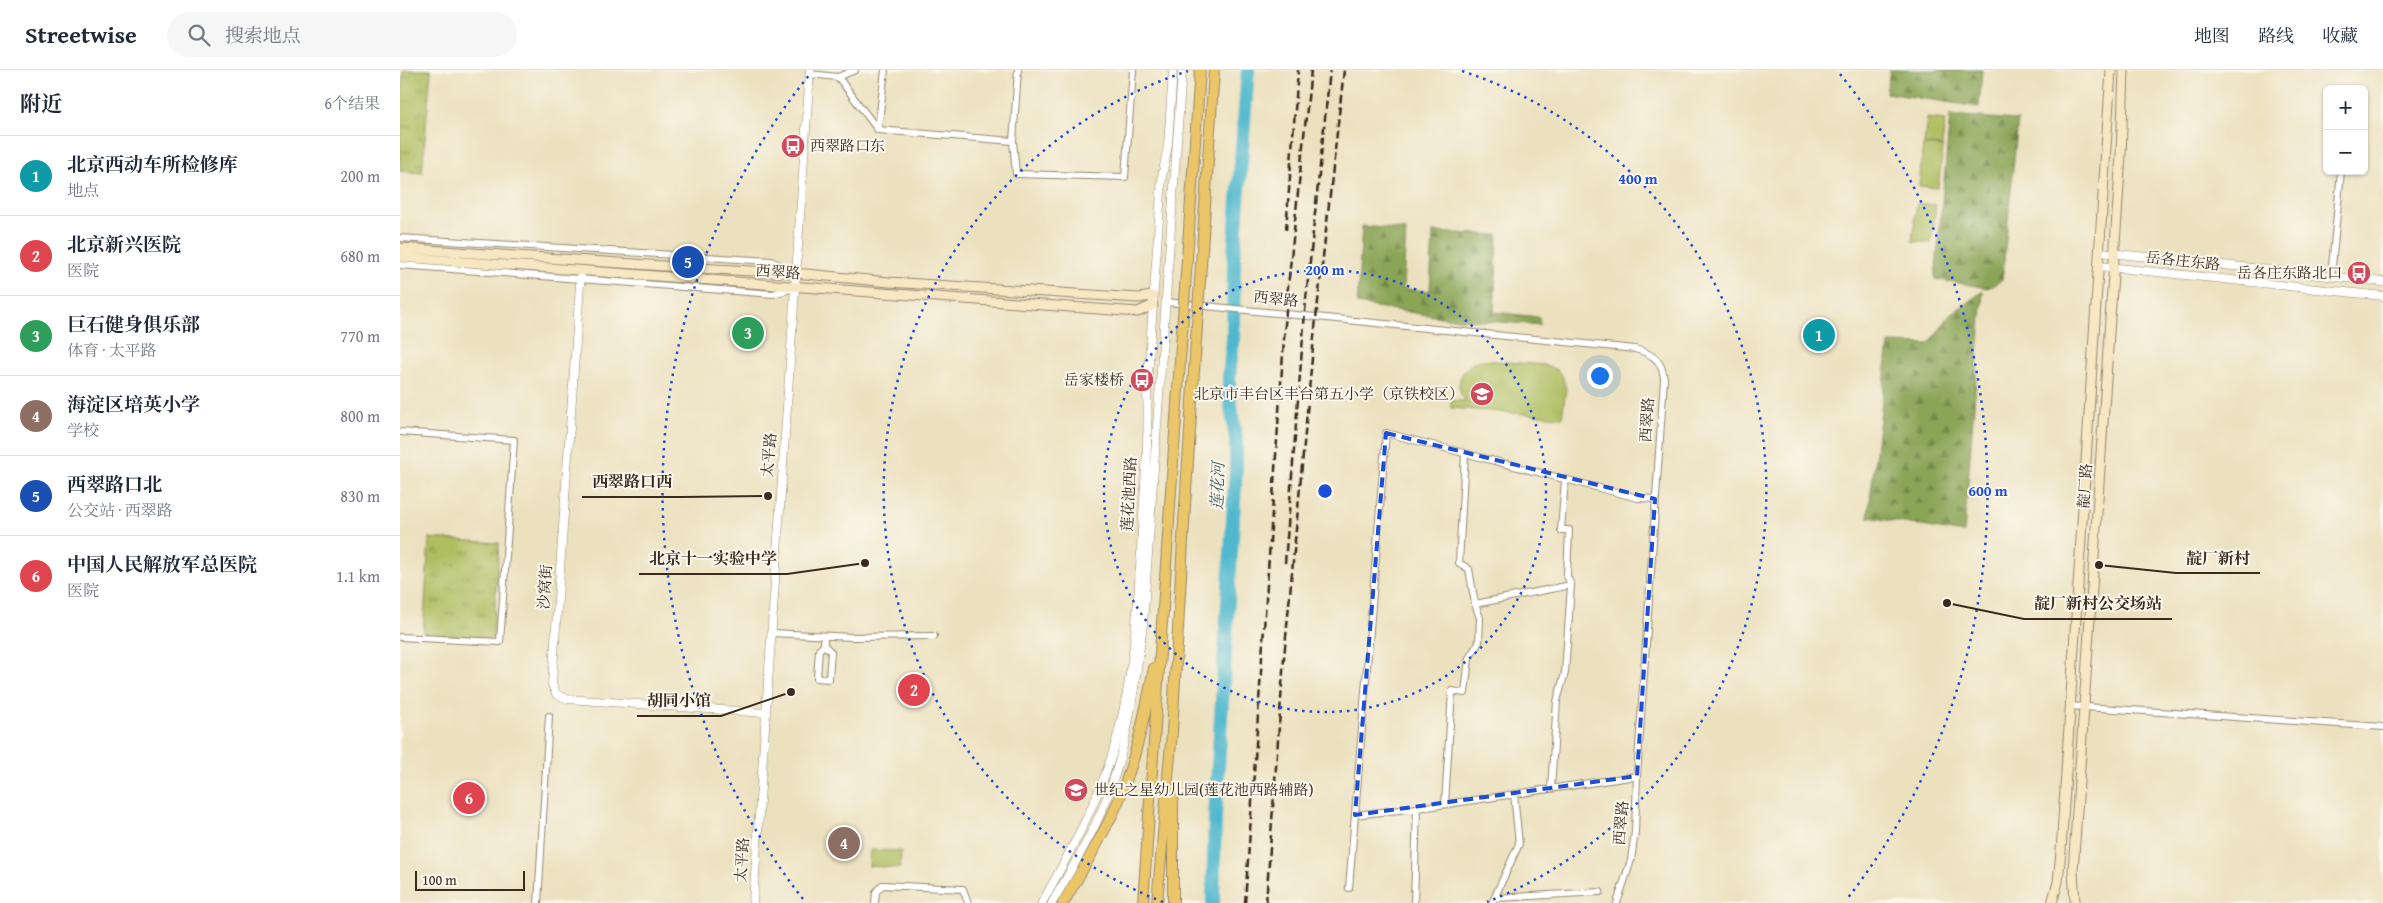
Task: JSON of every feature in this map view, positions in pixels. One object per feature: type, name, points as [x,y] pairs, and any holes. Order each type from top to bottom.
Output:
[{"type":"highway","points":[[1143,903],[1200,70]]},
{"type":"highway","points":[[1157,903],[1172,732],[1214,70]]},
{"type":"highway","points":[[1063,903],[1118,802],[1131,766],[1141,730],[1162,627]]},
{"type":"highway","points":[[1172,732],[1173,903]]},
{"type":"main road","points":[[2052,903],[2058,882],[2061,851],[2111,70]]},
{"type":"main road","name":"靛厂路","points":[[2076,903],[2073,871],[2114,267],[2124,70]]},
{"type":"main road","name":"西翠路","points":[[400,248],[797,273],[1153,300]]},
{"type":"main road","name":"西翠路","points":[[400,257],[580,275],[796,287],[1138,312],[1153,300]]},
{"type":"street","points":[[810,72],[838,77],[855,70]]},
{"type":"street","points":[[878,130],[885,70]]},
{"type":"street","points":[[1018,70],[1014,141],[1016,174],[1125,177],[1133,70]]},
{"type":"street","name":"莲花池西路","points":[[1042,903],[1077,840],[1098,794],[1115,744],[1126,698],[1140,579],[1148,424],[1147,390],[1162,176],[1168,145],[1173,70]]},
{"type":"street","name":"莲花池西路","points":[[1052,903],[1085,846],[1108,796],[1128,727],[1143,625],[1182,70]]},
{"type":"street","name":"太平路","points":[[752,903],[810,72]]},
{"type":"street","points":[[838,77],[878,130],[1014,141]]},
{"type":"street","points":[[2331,276],[2341,175]]},
{"type":"street","points":[[400,238],[771,262],[797,273]]},
{"type":"street","name":"岳各庄东路","points":[[2100,252],[2383,282]]},
{"type":"street","points":[[400,265],[580,275]]},
{"type":"street","name":"岳各庄东路","points":[[2099,266],[2383,296]]},
{"type":"street","name":"沙窝街","points":[[580,275],[552,684],[556,694],[567,699],[766,713]]},
{"type":"street","points":[[1153,300],[1166,302]]},
{"type":"street","name":"西翠路","points":[[1166,302],[1635,349],[1648,353],[1660,363],[1664,379],[1637,776],[1635,832],[1631,860],[1617,903]]},
{"type":"street","points":[[400,432],[514,440],[500,642],[400,637]]},
{"type":"street","points":[[1349,888],[1386,433],[1638,498],[1655,499]]},
{"type":"street","points":[[1446,804],[1452,691],[1465,693],[1469,658],[1479,642],[1480,618],[1475,604],[1469,568],[1459,563],[1465,454]]},
{"type":"street","points":[[1551,788],[1557,701],[1565,673],[1571,585],[1567,576],[1569,530],[1561,530],[1566,480]]},
{"type":"street","points":[[1475,604],[1571,585]]},
{"type":"street","points":[[772,633],[824,636],[934,636]]},
{"type":"street","points":[[824,636],[824,645],[831,652],[829,679],[817,678],[819,650],[824,645]]},
{"type":"street","points":[[2070,706],[2383,727]]},
{"type":"street","points":[[538,903],[549,716]]},
{"type":"street","points":[[1355,815],[1446,804],[1637,776]]},
{"type":"street","points":[[1514,794],[1519,844],[1494,900],[1600,892]]},
{"type":"street","points":[[1414,903],[1417,808]]},
{"type":"street","points":[[875,903],[876,892],[882,885],[962,889],[968,903]]},
{"type":"highlighted area","points":[[1386,433],[1655,499],[1637,776],[1355,815]]},
{"type":"green space","points":[[404,70],[431,70],[422,173],[400,171],[400,101]]},
{"type":"green space","points":[[1890,70],[1982,70],[1979,107],[1886,93]]},
{"type":"green space","points":[[1950,115],[2018,120],[2002,280],[1988,288],[1935,279]]},
{"type":"green space","points":[[1927,118],[1945,120],[1942,146],[1924,144]]},
{"type":"green space","points":[[1923,145],[1943,147],[1938,188],[1919,186]]},
{"type":"green space","points":[[1917,203],[1936,205],[1931,243],[1912,241]]},
{"type":"green space","points":[[1362,226],[1406,230],[1403,289],[1430,291],[1433,232],[1498,235],[1494,312],[1539,317],[1540,325],[1447,318],[1357,304]]},
{"type":"green space","points":[[1983,291],[1964,533],[1868,517],[1889,343],[1929,344],[1950,315]]},
{"type":"green space","points":[[1481,360],[1545,365],[1557,370],[1562,375],[1566,389],[1562,417],[1451,408],[1451,400],[1466,401],[1459,389],[1461,376],[1469,366]]},
{"type":"green space","points":[[429,538],[499,543],[493,639],[423,634]]},
{"type":"green space","points":[[870,850],[901,851],[900,868],[869,866]]},
{"type":"waterway","name":"莲花河","points":[[1213,903],[1215,817],[1236,469],[1236,439],[1229,393],[1233,339],[1234,254],[1248,70]]},
{"type":"railway","points":[[1286,230],[1298,70]]},
{"type":"railway","points":[[1245,903],[1287,296],[1311,70]]},
{"type":"railway","points":[[1285,563],[1306,299],[1330,70]]},
{"type":"railway","points":[[1266,903],[1284,658],[1314,337],[1344,70]]},
{"type":"place","name":"西翠路口东","points":[[793,146]]},
{"type":"place","name":"西翠路口北","points":[[688,262]]},
{"type":"place","name":"岳各庄东路北口","points":[[2359,273]]},
{"type":"place","name":"巨石健身俱乐部","points":[[748,333]]},
{"type":"place","name":"北京西动车所检修库","points":[[1819,335]]},
{"type":"place","name":"岳家楼桥","points":[[1142,380]]},
{"type":"place","name":"北京市丰台区丰台第五小学（京铁校区）","points":[[1482,394]]},
{"type":"place","name":"西翠路口西","points":[[768,496]]},
{"type":"place","name":"北京十一实验中学","points":[[865,563]]},
{"type":"place","name":"靛厂新村","points":[[2099,565]]},
{"type":"place","name":"靛厂新村公交场站","points":[[1947,603]]},
{"type":"place","name":"北京新兴医院","points":[[914,690]]},
{"type":"place","name":"胡同小馆","points":[[791,692]]},
{"type":"place","name":"世纪之星幼儿园(莲花池西路辅路)","points":[[1076,790]]},
{"type":"place","name":"中国人民解放军总医院","points":[[469,798]]},
{"type":"place","name":"海淀区培英小学","points":[[844,843]]}]
